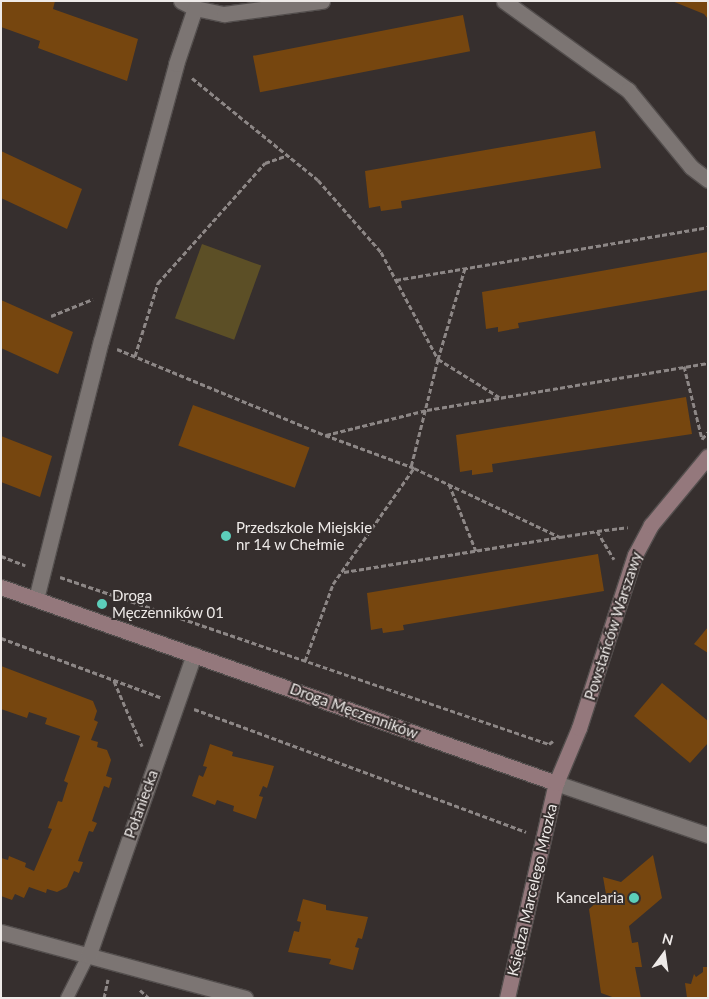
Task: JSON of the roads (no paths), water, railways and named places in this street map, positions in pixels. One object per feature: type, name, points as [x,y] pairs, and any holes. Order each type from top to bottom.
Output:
[{"type":"street","points":[[181,1],[195,8],[224,14],[322,1]]},
{"type":"street","points":[[504,1],[628,90],[692,167],[708,180]]},
{"type":"street","points":[[36,599],[101,340],[176,64],[195,8]]},
{"type":"street","name":"Powstańców Warszawy","points":[[556,782],[579,728],[635,555],[651,525],[708,456]]},
{"type":"street","name":"Droga Męczenników","points":[[1,587],[708,835]]},
{"type":"street","name":"Połaniecka","points":[[89,954],[194,654]]},
{"type":"street","name":"Księdza Marcelego Mrozka","points":[[508,998],[556,782]]},
{"type":"street","points":[[1,932],[89,954],[245,998]]},
{"type":"lane","points":[[68,998],[89,954]]},
{"type":"place","name":"Przedszkole Miejskie nr 14 w Chełmie","points":[[226,536]]},
{"type":"place","name":"Droga Męczenników 01","points":[[102,604]]},
{"type":"place","name":"Kancelaria","points":[[634,898]]}]
